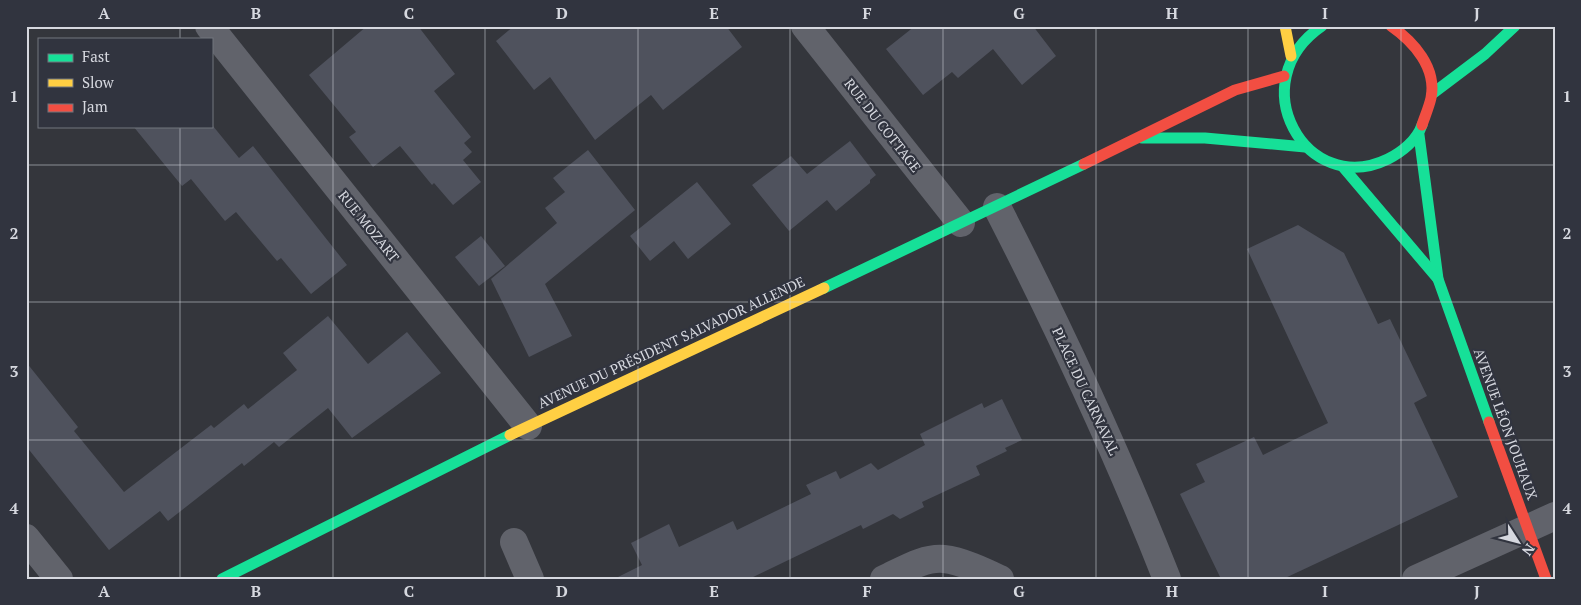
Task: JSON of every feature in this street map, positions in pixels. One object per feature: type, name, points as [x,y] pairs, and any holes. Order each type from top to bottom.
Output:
[{"type":"street","name":"RUE MOZART","points":[[209,26],[528,426]]},
{"type":"street","name":"RUE DU COTTAGE","points":[[806,26],[961,223]]},
{"type":"street","points":[[1285,26],[1291,56]]},
{"type":"street","points":[[1322,26],[1304,40],[1291,56],[1284,76],[1282,101],[1289,126],[1305,147],[1323,160],[1343,167],[1366,168],[1386,162],[1405,151],[1419,136],[1429,115],[1432,94],[1430,72],[1420,52],[1407,36],[1392,26]]},
{"type":"street","points":[[1432,94],[1485,54],[1516,26]]},
{"type":"street","name":"AVENUE DU PRÉSIDENT SALVADOR ALLENDE","points":[[222,579],[528,426],[997,207],[1235,90],[1284,76]]},
{"type":"street","name":"AVENUE LÉON JOUHAUX","points":[[1419,136],[1438,280],[1546,579]]},
{"type":"street","name":"AVENUE DU PRÉSIDENT SALVADOR ALLENDE","points":[[1136,138],[1205,138],[1305,147]]},
{"type":"street","name":"AVENUE LÉON JOUHAUX","points":[[1343,167],[1438,280]]},
{"type":"street","name":"PLACE DU CARNAVAL","points":[[997,207],[1025,261],[1128,481],[1167,579]]},
{"type":"street","points":[[1416,579],[1555,516]]},
{"type":"street","points":[[26,538],[59,579]]},
{"type":"street","points":[[514,542],[530,579]]},
{"type":"street","points":[[884,579],[918,563],[944,559],[982,570],[1000,579]]},
{"type":"building","points":[[367,26],[418,26],[455,74],[434,91],[471,137],[464,143],[472,152],[463,160],[481,182],[453,205],[434,183],[432,185],[400,146],[373,167],[349,137],[356,132],[309,75]]},
{"type":"building","points":[[514,26],[726,26],[742,47],[663,110],[651,95],[595,140],[550,77],[534,90],[496,41]]},
{"type":"building","points":[[915,26],[1033,26],[1056,56],[1022,85],[993,49],[958,78],[952,72],[923,95],[886,49]]},
{"type":"building","points":[[213,126],[239,158],[253,146],[347,265],[311,294],[281,258],[277,261],[236,212],[225,221],[191,179],[182,186],[135,128],[212,128]]},
{"type":"building","points":[[850,141],[876,175],[870,180],[870,183],[836,211],[827,200],[789,231],[752,185],[791,156],[807,174]]},
{"type":"building","points":[[588,150],[635,210],[545,284],[572,336],[529,357],[491,279],[557,223],[545,208],[565,192],[553,178]]},
{"type":"building","points":[[697,182],[731,224],[688,259],[674,241],[650,261],[630,236]]},
{"type":"building","points":[[1298,225],[1344,253],[1378,324],[1390,319],[1427,396],[1414,403],[1458,497],[1283,579],[1221,579],[1180,494],[1205,482],[1196,464],[1254,437],[1263,455],[1328,423],[1247,249]]},
{"type":"building","points":[[481,236],[505,266],[479,286],[455,257]]},
{"type":"building","points":[[328,316],[368,364],[407,332],[441,373],[352,438],[328,408],[279,447],[274,442],[244,466],[242,463],[168,521],[160,511],[109,550],[26,446],[26,362],[78,427],[74,431],[124,492],[211,425],[214,428],[244,404],[248,409],[297,370],[283,353]]},
{"type":"building","points":[[1002,399],[1022,440],[1005,448],[1007,451],[976,466],[980,475],[922,502],[924,507],[900,519],[893,514],[863,529],[861,525],[749,579],[614,579],[642,565],[631,543],[669,524],[679,547],[733,521],[737,530],[811,494],[806,485],[836,471],[840,479],[871,463],[878,470],[925,445],[920,434],[982,403],[984,408]]},
{"type":"traffic: fast","points":[[1322,26],[1298,49],[1286,76],[1285,103],[1294,128],[1309,149],[1332,163],[1358,167],[1388,159],[1399,153],[1413,141],[1422,125]]},
{"type":"traffic: fast","points":[[1432,94],[1485,54],[1515,26]]},
{"type":"traffic: fast","points":[[1419,135],[1438,279],[1489,422]]},
{"type":"traffic: fast","points":[[1142,138],[1205,138],[1305,147]]},
{"type":"traffic: fast","points":[[824,288],[1084,164]]},
{"type":"traffic: fast","points":[[1343,167],[1438,279]]},
{"type":"traffic: fast","points":[[222,579],[510,435]]},
{"type":"traffic: slow","points":[[1285,26],[1291,56]]},
{"type":"traffic: slow","points":[[510,435],[824,288]]},
{"type":"traffic: jam","points":[[1391,26],[1400,32],[1415,48],[1422,57],[1431,76],[1431,98],[1422,125]]},
{"type":"traffic: jam","points":[[1084,164],[1235,90],[1284,76]]},
{"type":"traffic: jam","points":[[1489,422],[1546,579]]}]
